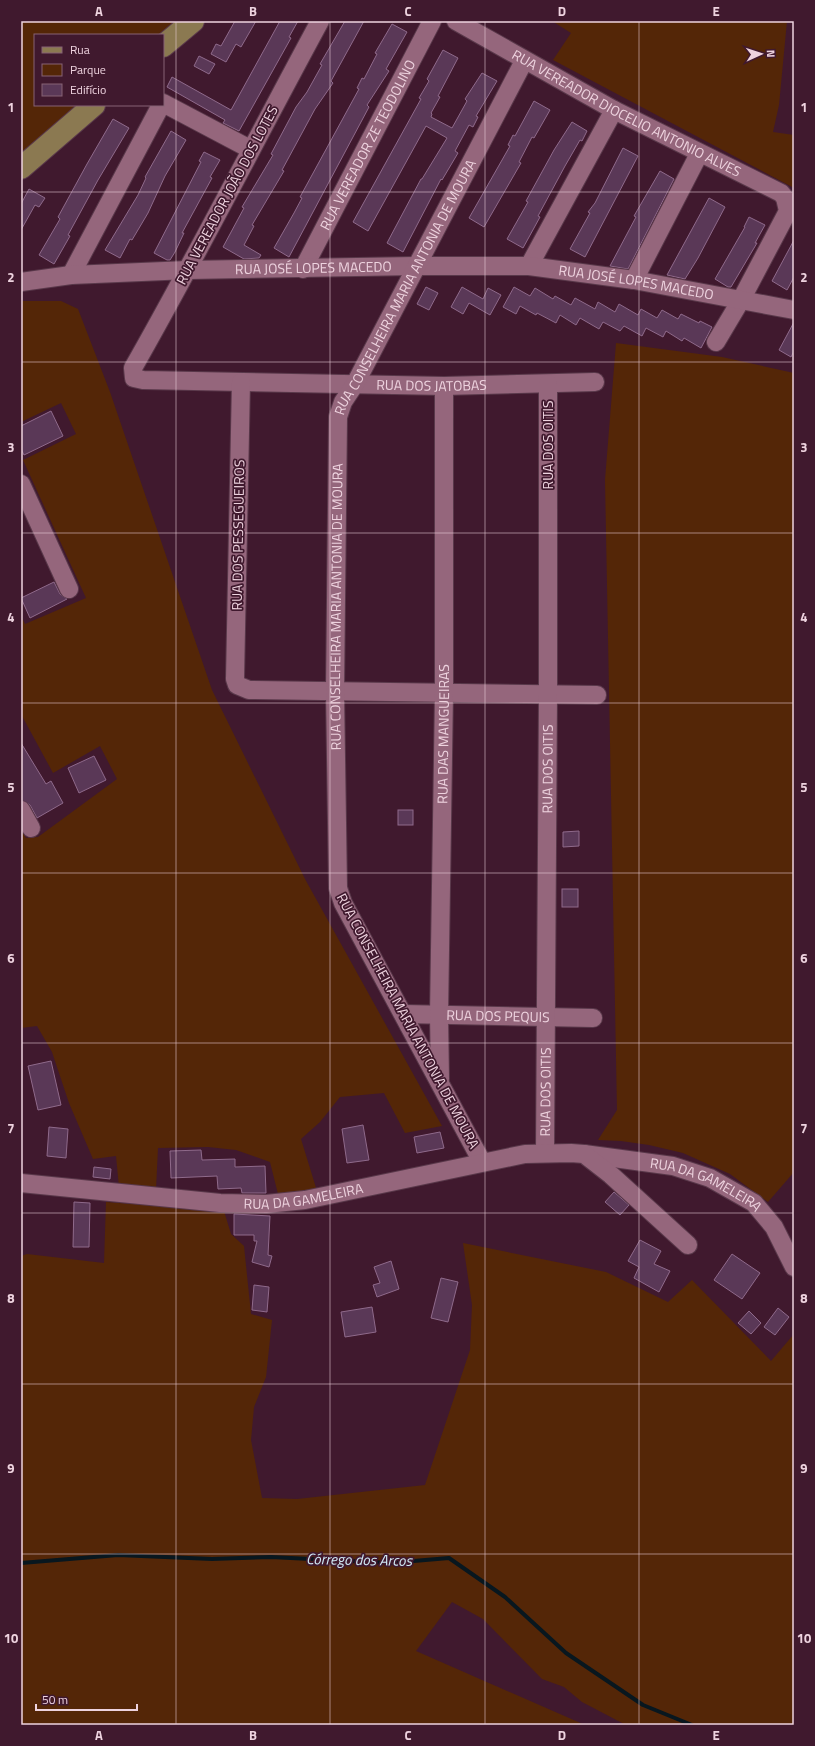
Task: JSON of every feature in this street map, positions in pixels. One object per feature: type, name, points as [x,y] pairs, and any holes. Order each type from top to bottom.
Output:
[{"type":"main road","points":[[164,45],[193,21]]},
{"type":"main road","points":[[21,168],[93,106]]},
{"type":"street","name":"RUA VEREADOR JOÃO DOS LOTES","points":[[134,368],[188,270],[250,149],[320,21]]},
{"type":"street","name":"RUA VEREADOR ZE TEODOLINO","points":[[303,269],[432,21]]},
{"type":"street","name":"RUA VEREADOR DIOCELIO ANTONIO ALVES","points":[[456,21],[524,61],[614,110],[699,154],[781,193],[785,198],[788,211],[741,300]]},
{"type":"street","name":"RUA CONSELHEIRA MARIA ANTONIA DE MOURA","points":[[482,1162],[404,1014],[343,903],[338,888],[336,692],[338,417],[343,402],[355,384],[415,266],[524,61]]},
{"type":"street","points":[[164,105],[250,149]]},
{"type":"street","points":[[72,275],[161,106]]},
{"type":"street","points":[[529,266],[614,110]]},
{"type":"street","points":[[634,280],[699,154]]},
{"type":"street","name":"RUA JOSÉ LOPES MACEDO","points":[[21,282],[72,275],[188,270],[415,266],[529,266],[634,280],[794,310]]},
{"type":"street","points":[[716,342],[741,300]]},
{"type":"street","name":"RUA DOS JATOBAS","points":[[134,368],[132,374],[138,380],[444,386],[595,382]]},
{"type":"street","name":"RUA DOS PESSEGUEIROS","points":[[241,382],[235,679],[239,687],[249,690],[336,692]]},
{"type":"street","name":"RUA DOS OITIS","points":[[545,1153],[547,1017],[548,384]]},
{"type":"street","name":"RUA DAS MANGUEIRAS","points":[[440,1083],[439,1015],[444,693],[444,386]]},
{"type":"street","points":[[21,484],[69,589]]},
{"type":"street","points":[[336,692],[597,694]]},
{"type":"street","points":[[21,810],[31,828]]},
{"type":"street","name":"RUA DOS PEQUIS","points":[[404,1014],[592,1018]]},
{"type":"street","name":"RUA DA GAMELEIRA","points":[[21,1183],[220,1203],[266,1204],[304,1200],[525,1154],[584,1154],[673,1166],[710,1178],[754,1203],[774,1227],[794,1267]]},
{"type":"street","points":[[584,1154],[611,1175],[688,1245]]},
{"type":"green space","points":[[21,21],[186,21],[164,34],[34,34],[34,106],[83,106],[21,157]]},
{"type":"green space","points":[[552,21],[787,21],[779,105],[773,132],[794,135],[794,188],[553,60],[571,33]]},
{"type":"green space","points":[[21,301],[61,301],[78,309],[110,392],[212,690],[305,879],[442,1126],[405,1133],[384,1093],[340,1097],[320,1122],[301,1139],[317,1191],[278,1194],[270,1162],[236,1150],[208,1147],[158,1148],[156,1189],[119,1187],[116,1156],[93,1159],[69,1103],[52,1052],[37,1026],[21,1028],[21,830],[26,838],[38,837],[117,779],[100,746],[53,773],[21,714],[21,616],[25,624],[86,598],[23,460],[76,434],[61,403],[21,422]]},
{"type":"green space","points":[[616,343],[722,357],[794,373],[794,1172],[768,1202],[730,1174],[683,1153],[649,1145],[621,1141],[598,1140],[617,1110],[605,480]]},
{"type":"green space","points":[[106,1202],[224,1211],[231,1234],[244,1246],[251,1314],[272,1320],[266,1377],[254,1407],[251,1440],[262,1498],[297,1499],[425,1485],[470,1350],[472,1305],[463,1243],[606,1272],[668,1302],[692,1280],[771,1361],[794,1334],[794,1725],[626,1725],[582,1702],[564,1687],[542,1679],[483,1619],[452,1602],[416,1651],[585,1725],[21,1725],[21,1256],[27,1254],[104,1263]]},
{"type":"building","points":[[235,21],[256,21],[241,47],[236,44],[226,62],[211,54],[216,44],[221,46]]},
{"type":"building","points":[[280,21],[298,21],[289,37],[291,38],[239,131],[223,123],[225,120],[167,87],[172,77],[231,110]]},
{"type":"building","points":[[345,21],[364,21],[331,81],[333,83],[315,109],[282,170],[284,171],[252,225],[254,226],[244,245],[261,255],[259,258],[244,259],[223,247],[244,208],[242,207],[273,155],[271,154],[296,107],[307,92],[322,65],[320,64]]},
{"type":"building","points":[[392,24],[407,32],[386,69],[389,71],[367,105],[369,107],[289,257],[274,248],[359,89],[357,88],[362,78],[364,79],[377,54],[375,53]]},
{"type":"building","points":[[443,50],[458,58],[438,96],[440,97],[431,113],[431,117],[452,128],[467,101],[465,99],[482,73],[497,81],[476,116],[478,117],[473,127],[469,125],[455,151],[458,153],[442,180],[441,179],[403,252],[387,243],[421,179],[447,138],[426,126],[368,231],[353,222],[421,99],[419,98],[429,81],[427,79]]},
{"type":"building","points":[[199,56],[215,64],[209,74],[194,66]]},
{"type":"building","points":[[534,101],[550,110],[534,138],[532,137],[519,162],[521,163],[484,227],[469,218],[510,146],[508,145],[513,135],[515,136]]},
{"type":"building","points":[[113,119],[129,128],[98,180],[54,264],[39,255],[60,219],[58,217]]},
{"type":"building","points":[[572,122],[587,131],[565,166],[538,216],[540,217],[523,248],[507,239],[528,202],[526,201],[554,150]]},
{"type":"building","points":[[171,131],[186,140],[165,176],[148,213],[132,240],[130,239],[120,258],[105,250],[138,195],[146,178],[145,177]]},
{"type":"building","points":[[623,148],[638,156],[585,257],[570,249],[590,213],[588,212],[595,203]]},
{"type":"building","points":[[204,152],[220,160],[210,177],[212,178],[182,233],[184,233],[175,252],[170,260],[167,260],[154,253],[201,162],[199,161]]},
{"type":"building","points":[[660,171],[674,179],[628,269],[610,266],[636,217],[634,216]]},
{"type":"building","points":[[29,189],[45,198],[39,207],[35,205],[21,230],[21,204]]},
{"type":"building","points":[[709,198],[725,207],[698,258],[685,279],[667,275]]},
{"type":"building","points":[[749,217],[765,225],[755,243],[757,243],[731,287],[728,287],[715,279],[745,227]]},
{"type":"building","points":[[794,240],[794,277],[787,290],[772,281]]},
{"type":"building","points":[[426,287],[438,293],[429,310],[417,304]]},
{"type":"building","points":[[462,287],[483,299],[488,288],[501,295],[490,315],[469,303],[463,314],[451,307]]},
{"type":"building","points":[[514,287],[530,296],[535,288],[553,299],[555,296],[571,305],[575,298],[595,309],[598,302],[615,312],[619,304],[638,315],[641,309],[657,318],[662,310],[678,319],[681,314],[699,323],[700,321],[712,327],[701,348],[684,338],[682,341],[666,331],[663,337],[646,328],[642,336],[624,326],[620,331],[603,322],[599,329],[580,318],[576,325],[560,315],[556,323],[537,313],[536,315],[520,306],[516,314],[503,307]]},
{"type":"building","points":[[794,322],[794,351],[791,357],[779,350]]},
{"type":"building","points":[[51,411],[63,436],[24,455],[21,449],[21,426]]},
{"type":"building","points":[[54,582],[60,594],[67,599],[30,618],[21,598]]},
{"type":"building","points":[[21,743],[46,784],[51,781],[63,803],[37,818],[30,805],[21,800]]},
{"type":"building","points":[[94,756],[106,780],[79,793],[68,768]]},
{"type":"building","points":[[398,810],[413,810],[413,825],[398,825]]},
{"type":"building","points":[[579,831],[579,846],[563,847],[563,832]]},
{"type":"building","points":[[562,889],[578,889],[578,907],[562,907]]},
{"type":"building","points":[[51,1061],[61,1105],[38,1110],[28,1066]]},
{"type":"building","points":[[363,1125],[369,1160],[347,1163],[342,1129]]},
{"type":"building","points":[[49,1127],[68,1129],[66,1158],[47,1156]]},
{"type":"building","points":[[440,1132],[444,1148],[417,1153],[414,1137]]},
{"type":"building","points":[[201,1150],[202,1160],[235,1159],[235,1167],[265,1166],[266,1193],[242,1193],[241,1188],[218,1189],[217,1176],[171,1178],[170,1151]]},
{"type":"building","points":[[94,1167],[111,1169],[110,1179],[93,1177]]},
{"type":"building","points":[[614,1192],[629,1205],[620,1215],[605,1202]]},
{"type":"building","points":[[74,1202],[90,1203],[89,1247],[73,1247]]},
{"type":"building","points":[[234,1214],[270,1216],[268,1255],[272,1256],[269,1267],[252,1262],[257,1241],[254,1241],[254,1235],[234,1235]]},
{"type":"building","points":[[640,1240],[661,1251],[654,1264],[670,1271],[659,1292],[634,1278],[639,1267],[628,1261]]},
{"type":"building","points":[[732,1254],[760,1273],[742,1299],[714,1280]]},
{"type":"building","points":[[391,1261],[399,1289],[377,1297],[373,1285],[380,1283],[374,1267]]},
{"type":"building","points":[[441,1278],[458,1282],[448,1322],[431,1318]]},
{"type":"building","points":[[254,1285],[269,1287],[267,1312],[252,1310]]},
{"type":"building","points":[[372,1307],[376,1332],[345,1337],[341,1312]]},
{"type":"building","points":[[778,1308],[789,1317],[775,1335],[764,1327]]},
{"type":"building","points":[[749,1311],[761,1323],[751,1334],[738,1323]]},
{"type":"waterway","name":"Córrego dos Arcos","points":[[21,1563],[118,1555],[212,1559],[271,1557],[390,1563],[449,1558],[505,1597],[566,1653],[643,1705],[692,1725]]}]
